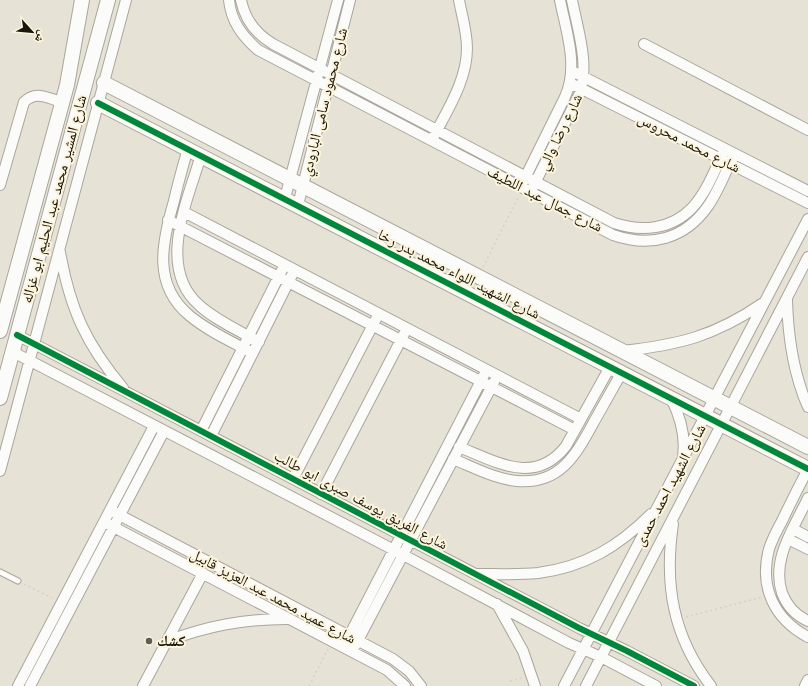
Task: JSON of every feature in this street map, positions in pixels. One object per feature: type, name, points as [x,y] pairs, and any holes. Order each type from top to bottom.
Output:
[{"type":"street","name":"شارع المشير محمد عبد الحليم ابو غزاله","points":[[0,331],[69,74],[82,0]]},
{"type":"street","points":[[0,471],[126,0]]},
{"type":"street","points":[[229,0],[234,21],[248,42],[263,53],[329,87]]},
{"type":"street","points":[[241,0],[246,16],[257,32],[269,41],[332,75]]},
{"type":"street","name":"شارع محمود سامى البارودي","points":[[285,198],[338,0]]},
{"type":"street","name":"شارع محمود سامى البارودي","points":[[298,205],[350,0]]},
{"type":"street","points":[[432,141],[464,74],[467,47],[459,0]]},
{"type":"street","name":"شارع رضا والي","points":[[525,189],[526,176],[570,83],[572,71],[571,58],[560,0]]},
{"type":"street","name":"شارع رضا والي","points":[[525,189],[536,182],[581,89],[584,78],[584,61],[572,0]]},
{"type":"street","name":"شارع المشير محمد عبد الحليم ابو غزاله","points":[[0,398],[106,2]]},
{"type":"street","points":[[644,44],[808,130]]},
{"type":"street","name":"شارع محمد محروس","points":[[572,71],[808,191]]},
{"type":"street","name":"شارع جمال عبد اللطيف","points":[[332,75],[614,223],[626,227],[640,229],[654,228],[668,224],[681,217],[692,208],[725,161]]},
{"type":"street","name":"شارع الشهيد اللواء محمد بدر رخا","points":[[104,83],[808,447]]},
{"type":"street","name":"شارع محمد محروس","points":[[570,83],[808,203]]},
{"type":"street","name":"شارع جمال عبد اللطيف","points":[[329,87],[613,235],[625,239],[641,241],[657,240],[673,236],[699,217],[709,204],[730,151]]},
{"type":"street","points":[[0,185],[24,102],[29,97],[35,95],[62,102]]},
{"type":"street","name":"شارع الشهيد اللواء محمد بدر رخا","points":[[98,102],[808,469]]},
{"type":"street","points":[[195,151],[177,244],[176,259],[182,280],[188,293],[198,305],[210,314],[259,342]]},
{"type":"street","points":[[195,151],[168,220],[162,249],[164,274],[168,287],[174,298],[190,317],[253,353]]},
{"type":"street","points":[[184,212],[581,419]]},
{"type":"street","name":"شارع الشهيد احمد حمدى","points":[[564,686],[765,302],[804,236],[808,219]]},
{"type":"street","points":[[168,220],[575,430]]},
{"type":"street","points":[[60,249],[67,287],[75,312],[89,341],[106,368],[127,392]]},
{"type":"street","name":"شارع الشهيد احمد حمدى","points":[[586,686],[808,257]]},
{"type":"street","points":[[201,431],[285,265]]},
{"type":"street","points":[[211,436],[295,270]]},
{"type":"street","points":[[787,298],[787,319],[793,360],[798,381],[808,407]]},
{"type":"street","points":[[622,351],[673,344],[698,337],[721,328],[744,316],[765,302]]},
{"type":"street","points":[[293,479],[378,313]]},
{"type":"street","points":[[321,494],[407,328]]},
{"type":"street","name":"شارع الفريق يوسف صبرى ابو طالب","points":[[17,335],[475,574],[694,686]]},
{"type":"street","name":"شارع الفريق يوسف صبرى ابو طالب","points":[[12,352],[394,550],[569,643],[601,657],[656,686]]},
{"type":"street","points":[[459,448],[512,467],[538,467],[549,463],[558,456],[566,446],[581,419],[616,369]]},
{"type":"street","points":[[453,459],[490,474],[517,481],[531,481],[544,478],[557,472],[578,452],[616,369]]},
{"type":"street","points":[[348,649],[349,636],[487,370]]},
{"type":"street","points":[[348,649],[358,641],[497,375]]},
{"type":"street","points":[[671,398],[682,426],[684,444],[682,462]]},
{"type":"street","points":[[21,685],[61,603],[154,426]]},
{"type":"street","points":[[30,686],[164,431]]},
{"type":"street","points":[[808,469],[770,548],[766,572],[770,595],[775,608],[782,618],[791,626],[808,637]]},
{"type":"street","points":[[808,498],[782,552],[778,572],[779,581],[785,600],[797,615],[808,622]]},
{"type":"street","points":[[475,574],[538,573],[581,563],[602,553],[620,541],[638,527],[658,507]]},
{"type":"street","name":"شارع عميد محمد عبد العزيز قابيل","points":[[110,510],[402,665],[421,686]]},
{"type":"street","points":[[674,516],[670,542],[669,568],[671,594],[676,619],[693,659],[711,686]]},
{"type":"street","name":"شارع عميد محمد عبد العزيز قابيل","points":[[104,522],[387,670],[406,686]]},
{"type":"street","points":[[793,529],[808,537]]},
{"type":"street","points":[[788,538],[808,549]]},
{"type":"street","points":[[770,548],[782,552]]},
{"type":"street","points":[[143,686],[202,573]]},
{"type":"street","points":[[225,585],[231,574]]},
{"type":"street","points":[[497,604],[524,651],[534,686]]},
{"type":"street","points":[[166,641],[203,629],[240,621],[291,619]]},
{"type":"street","points":[[805,686],[808,680]]},
{"type":"lane","points":[[0,572],[18,581]]},
{"type":"path","points":[[479,276],[525,189]]},
{"type":"path","points":[[18,581],[61,603]]},
{"type":"path","points":[[676,619],[770,595]]},
{"type":"path","points":[[308,686],[332,641]]},
{"type":"path","points":[[510,681],[532,675]]},
{"type":"cycle path","points":[[98,103],[808,469]]},
{"type":"cycle path","points":[[17,335],[579,628],[694,686]]},
{"type":"place","name":"كشك","points":[[149,641]]}]
